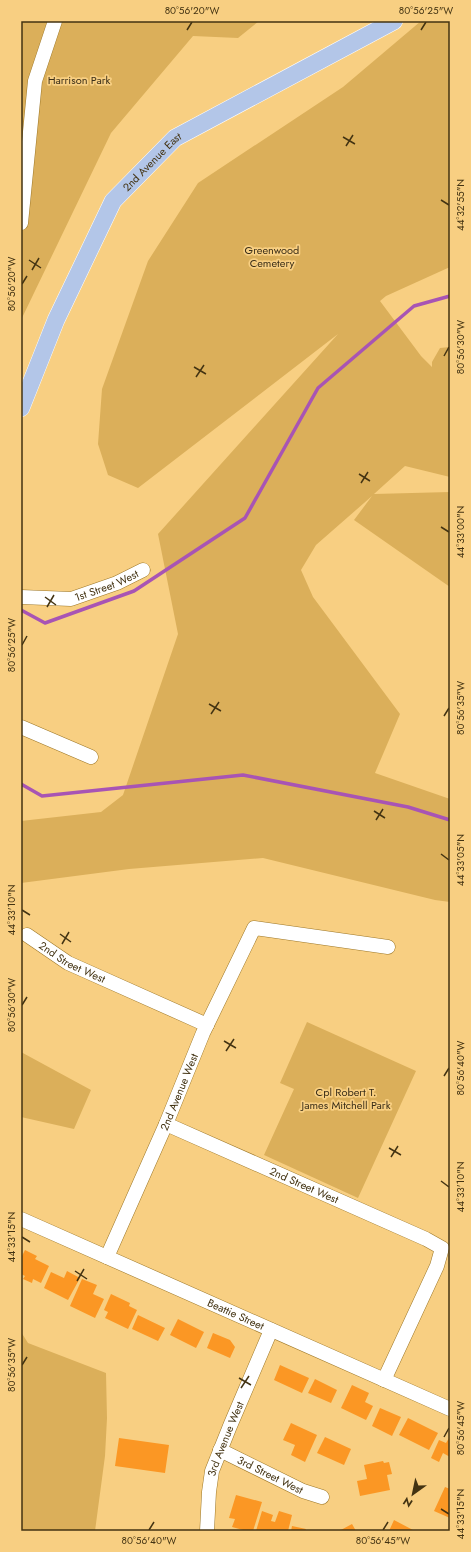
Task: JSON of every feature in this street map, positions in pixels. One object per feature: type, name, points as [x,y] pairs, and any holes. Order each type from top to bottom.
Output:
[{"type":"main road","name":"2nd Avenue East","points":[[21,408],[56,320],[113,201],[175,138],[394,21]]},
{"type":"street","points":[[21,224],[35,81],[55,21]]},
{"type":"street","name":"1st Street West","points":[[21,597],[71,599],[117,583],[143,570]]},
{"type":"street","points":[[21,727],[91,757]]},
{"type":"street","name":"2nd Avenue West","points":[[107,1257],[166,1124],[207,1025],[254,928],[388,947]]},
{"type":"street","name":"2nd Street West","points":[[27,935],[68,963],[207,1025]]},
{"type":"street","name":"2nd Street West","points":[[166,1124],[442,1248],[436,1266],[384,1380]]},
{"type":"street","name":"Beattie Street","points":[[21,1219],[450,1409]]},
{"type":"street","name":"3rd Avenue West","points":[[208,1531],[210,1482],[220,1450],[272,1330]]},
{"type":"street","name":"3rd Street West","points":[[220,1450],[303,1491],[322,1497]]},
{"type":"green space","name":"Harrison Park","points":[[21,21],[259,21],[238,38],[193,36],[111,133],[21,320]]},
{"type":"green space","name":"Greenwood Cemetery","points":[[421,21],[450,21],[450,267],[386,296],[380,301],[421,356],[432,367],[432,362],[440,348],[450,347],[450,477],[405,466],[374,494],[450,492],[450,587],[354,520],[372,496],[316,545],[301,570],[313,597],[400,714],[375,773],[450,799],[450,902],[435,900],[263,858],[129,869],[21,883],[21,821],[101,812],[123,795],[178,634],[158,534],[338,334],[138,488],[108,475],[98,444],[102,389],[148,261],[198,183],[343,87]]},
{"type":"green space","name":"Cpl Robert T. James Mitchell Park","points":[[307,1022],[416,1071],[358,1198],[264,1155],[294,1089],[280,1083]]},
{"type":"green space","points":[[21,1052],[91,1090],[74,1129],[21,1117]]},
{"type":"green space","points":[[21,1332],[28,1343],[106,1373],[107,1418],[105,1456],[95,1531],[21,1531]]},
{"type":"building","points":[[25,1250],[37,1256],[35,1259],[49,1266],[41,1283],[33,1279],[32,1283],[23,1279],[25,1276],[21,1274],[21,1258]]},
{"type":"building","points":[[67,1271],[80,1278],[68,1300],[44,1288],[51,1272],[64,1278]]},
{"type":"building","points":[[82,1279],[97,1285],[93,1294],[104,1299],[95,1318],[70,1306]]},
{"type":"building","points":[[111,1294],[130,1303],[129,1306],[137,1310],[128,1329],[105,1318],[108,1312],[104,1310]]},
{"type":"building","points":[[138,1315],[165,1328],[158,1341],[132,1329]]},
{"type":"building","points":[[178,1319],[204,1332],[196,1348],[170,1335]]},
{"type":"building","points":[[213,1333],[230,1340],[235,1347],[230,1358],[207,1348]]},
{"type":"building","points":[[280,1365],[309,1378],[302,1393],[274,1380]]},
{"type":"building","points":[[315,1379],[337,1390],[331,1403],[308,1393]]},
{"type":"building","points":[[352,1385],[369,1393],[365,1402],[373,1406],[366,1420],[341,1408]]},
{"type":"building","points":[[380,1408],[401,1417],[392,1436],[372,1426]]},
{"type":"building","points":[[408,1418],[438,1433],[429,1450],[399,1435]]},
{"type":"building","points":[[291,1423],[317,1435],[305,1462],[291,1455],[295,1445],[283,1440]]},
{"type":"building","points":[[325,1437],[351,1449],[344,1465],[317,1453]]},
{"type":"building","points":[[119,1438],[169,1445],[165,1473],[115,1466]]},
{"type":"building","points":[[449,1438],[450,1457],[443,1453],[439,1462],[431,1458],[439,1440],[446,1443]]},
{"type":"building","points":[[383,1461],[384,1463],[389,1462],[392,1474],[387,1475],[390,1490],[360,1496],[357,1481],[367,1479],[364,1465]]},
{"type":"building","points":[[445,1487],[450,1489],[450,1518],[434,1511]]},
{"type":"building","points":[[236,1495],[262,1502],[253,1531],[232,1527],[235,1519],[229,1518]]},
{"type":"building","points":[[262,1511],[273,1515],[271,1521],[275,1522],[279,1511],[292,1515],[288,1531],[256,1531]]},
{"type":"building","points":[[394,1520],[413,1530],[413,1531],[389,1531]]},
{"type":"building","points":[[352,1524],[356,1531],[339,1531]]},
{"type":"building","points":[[292,1526],[306,1529],[305,1531],[291,1531]]},
{"type":"waterway","points":[[21,610],[45,623],[134,591],[245,518],[318,388],[414,306],[450,296]]},
{"type":"waterway","points":[[21,784],[42,796],[243,775],[408,807],[450,820]]}]
